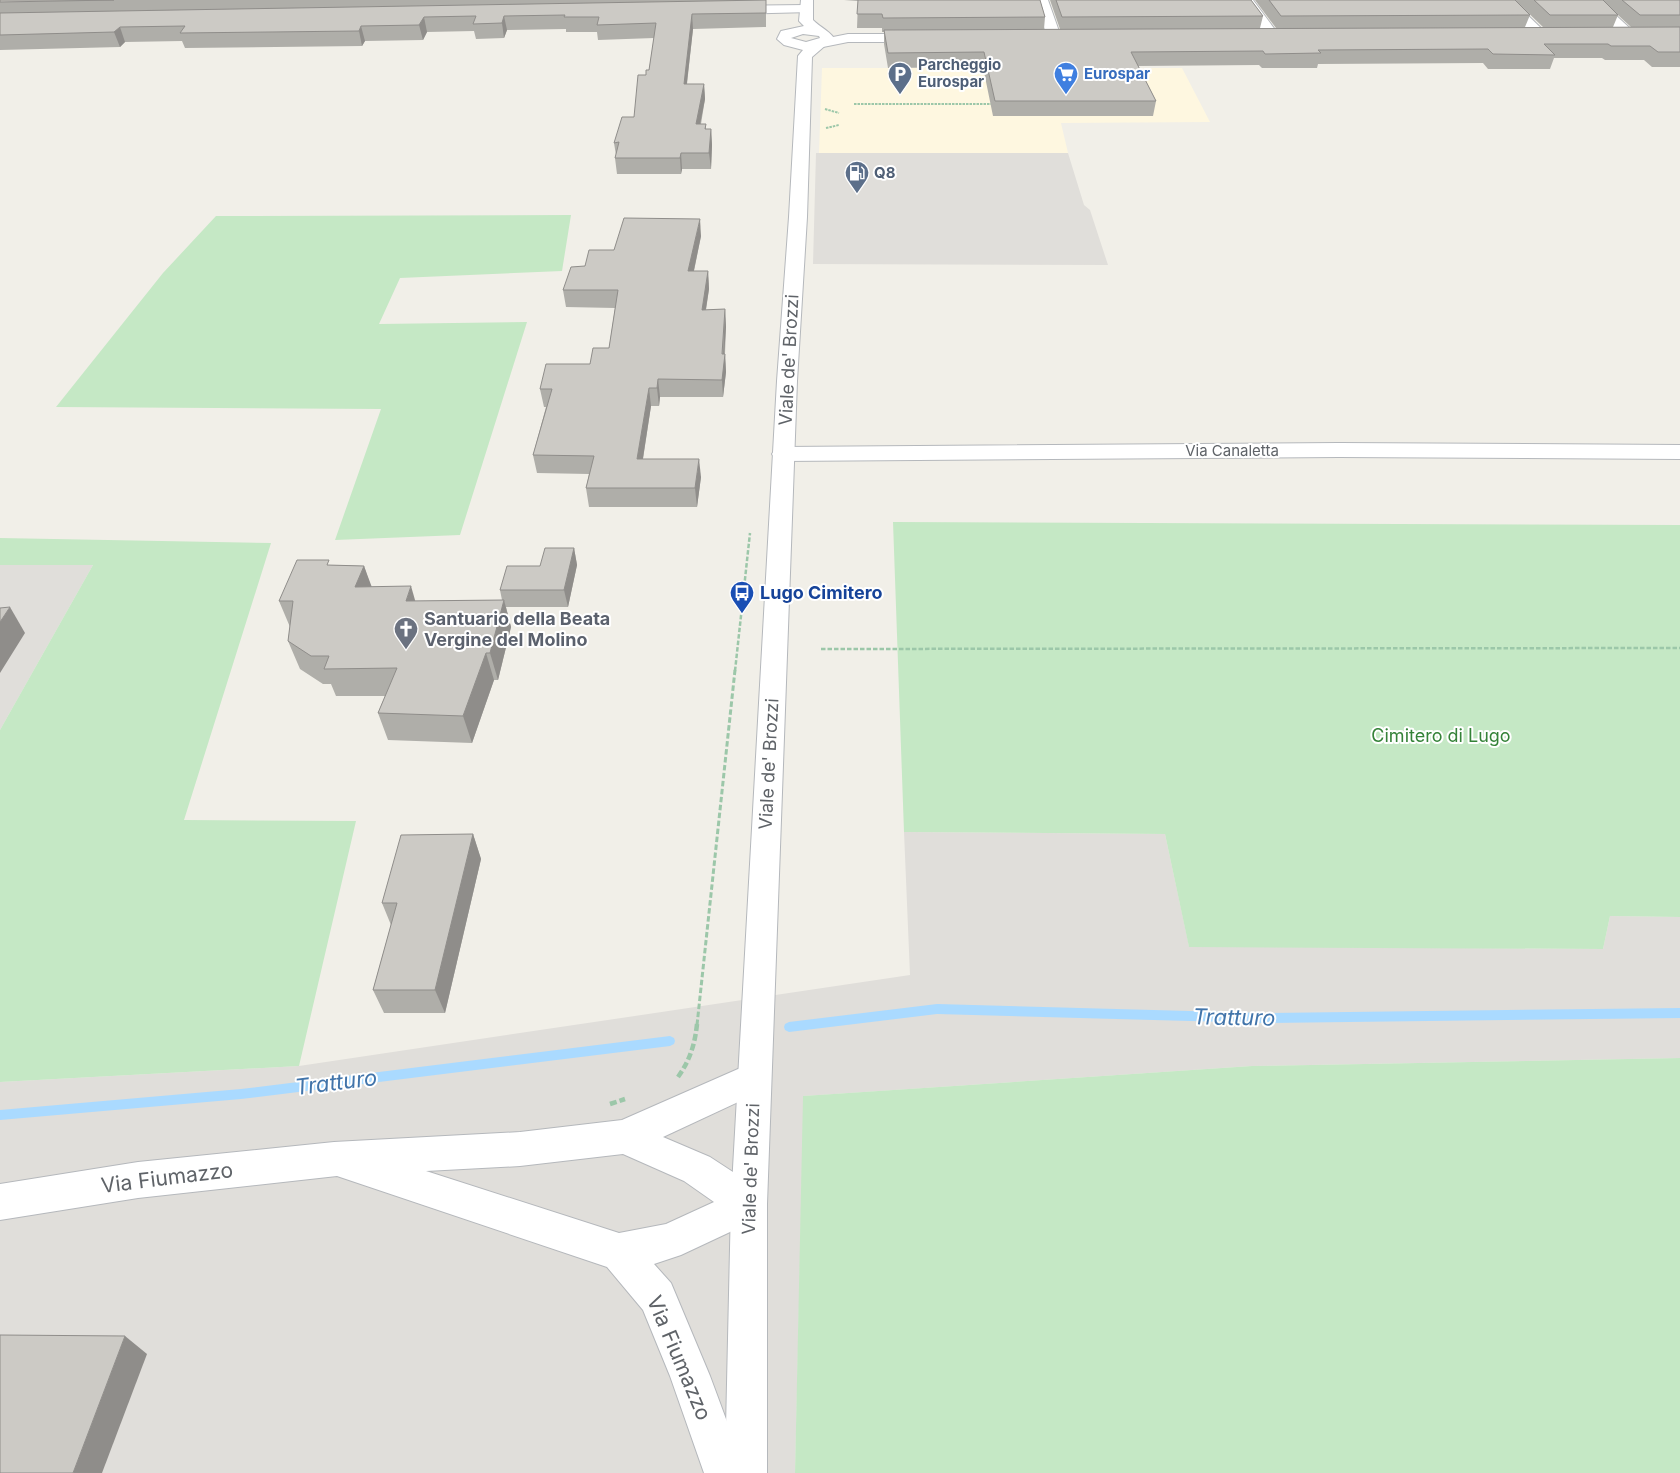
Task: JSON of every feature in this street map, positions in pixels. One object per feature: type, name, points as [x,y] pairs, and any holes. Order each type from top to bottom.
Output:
[{"type":"street","points":[[1042,0],[1054,37]]},
{"type":"street","points":[[1247,0],[1277,36],[1252,36]]},
{"type":"street","points":[[1505,0],[1544,34],[1519,34]]},
{"type":"street","points":[[1592,0],[1629,35]]},
{"type":"street","points":[[710,10],[806,10]]},
{"type":"street","points":[[806,10],[809,41]]},
{"type":"street","points":[[806,10],[809,41]]},
{"type":"street","points":[[1609,35],[1646,35]]},
{"type":"street","points":[[809,41],[848,38],[936,38]]},
{"type":"street","name":"Viale de' Brozzi","points":[[746,1473],[749,1204],[754,1078],[783,454],[809,41]]},
{"type":"street","name":"Via Canaletta","points":[[783,454],[1329,450],[1680,452]]},
{"type":"street","name":"Via Fiumazzo","points":[[0,1202],[138,1180],[334,1159],[520,1149],[624,1137],[754,1078]]},
{"type":"street","points":[[624,1137],[697,1169],[749,1204]]},
{"type":"street","name":"Via Fiumazzo","points":[[334,1159],[619,1252],[668,1242],[749,1204]]},
{"type":"street","name":"Via Fiumazzo","points":[[619,1252],[657,1297],[690,1376],[724,1473]]},
{"type":"path","points":[[854,104],[991,104]]},
{"type":"path","points":[[674,1084],[687,1064],[695,1043],[751,526]]},
{"type":"path","points":[[821,649],[1680,648]]},
{"type":"path","points":[[602,1106],[629,1098]]},
{"type":"shaded area","points":[[822,68],[1182,68],[1210,122],[1061,123],[1068,153],[819,153]]},
{"type":"shaded area","points":[[816,153],[1068,153],[1084,205],[1090,210],[1108,265],[813,264]]},
{"type":"shaded area","points":[[0,565],[93,565],[0,730]]},
{"type":"shaded area","points":[[904,832],[1165,834],[1189,946],[1603,949],[1610,916],[1680,917],[1680,1058],[1252,1066],[804,1096],[795,1473],[0,1473],[0,1082],[299,1066],[910,975]]},
{"type":"green space","points":[[571,215],[562,271],[400,278],[379,324],[527,322],[460,535],[335,540],[381,409],[56,407],[163,273],[216,216]]},
{"type":"green space","name":"Cimitero di Lugo","points":[[893,522],[1680,525],[1680,917],[1610,916],[1603,949],[1189,947],[1165,834],[904,832]]},
{"type":"green space","points":[[0,538],[271,543],[184,820],[356,821],[299,1066],[0,1082],[0,730],[93,565],[0,565]]},
{"type":"green space","points":[[1680,1058],[1680,1473],[795,1473],[803,1096],[1252,1066]]},
{"type":"building","points":[[0,0],[114,0],[0,2]]},
{"type":"building","points":[[766,0],[766,13],[692,14],[684,84],[704,84],[696,124],[706,124],[705,129],[711,129],[709,153],[681,153],[680,158],[615,158],[619,142],[614,143],[622,117],[634,117],[638,75],[646,75],[646,70],[649,70],[656,23],[597,25],[599,17],[564,17],[565,15],[504,16],[502,23],[473,24],[476,16],[424,17],[419,25],[361,26],[359,31],[180,33],[185,26],[120,27],[114,32],[0,35],[0,13]]},
{"type":"building","points":[[858,0],[1040,0],[1045,17],[883,18],[882,14],[857,14]]},
{"type":"building","points":[[1056,0],[1251,0],[1263,16],[1062,17]]},
{"type":"building","points":[[1269,0],[1515,0],[1530,15],[1281,16]]},
{"type":"building","points":[[1534,0],[1603,0],[1618,15],[1550,15]]},
{"type":"building","points":[[1622,0],[1680,0],[1680,15],[1640,15]]},
{"type":"building","points":[[1680,27],[1680,52],[1658,52],[1650,46],[1544,44],[1555,55],[1493,54],[1488,49],[1318,50],[1321,53],[1265,54],[1263,51],[1131,52],[1156,101],[995,101],[984,52],[888,53],[884,30]]},
{"type":"building","points":[[624,218],[700,219],[688,271],[708,271],[702,310],[725,309],[722,354],[725,354],[722,380],[658,379],[657,388],[649,388],[637,459],[699,459],[695,488],[586,488],[594,456],[533,455],[552,389],[540,389],[546,364],[590,364],[593,348],[609,348],[618,290],[563,290],[571,267],[585,266],[589,250],[614,250]]},
{"type":"building","points":[[545,548],[574,548],[564,590],[500,590],[507,566],[540,566]]},
{"type":"building","points":[[297,560],[329,560],[327,565],[364,566],[355,587],[411,586],[406,601],[504,600],[490,653],[486,653],[463,716],[378,713],[397,668],[324,669],[329,656],[311,656],[288,641],[293,601],[279,601]]},
{"type":"building","points":[[10,607],[0,622],[0,608]]},
{"type":"building","points":[[473,834],[435,990],[373,990],[397,903],[382,903],[401,835]]},
{"type":"building","points":[[0,1335],[125,1336],[73,1473],[0,1473]]},
{"type":"waterway","name":"Tratturo","points":[[789,1027],[937,1009],[1263,1018],[1680,1013]]},
{"type":"waterway","name":"Tratturo","points":[[0,1115],[241,1094],[670,1041]]},
{"type":"place","name":"Parcheggio Eurospar","points":[[900,95]]},
{"type":"place","name":"Eurospar","points":[[1066,95]]},
{"type":"place","name":"Q8","points":[[857,194]]},
{"type":"place","name":"Lugo Cimitero","points":[[742,614]]},
{"type":"place","name":"Santuario della Beata Vergine del Molino","points":[[406,650]]}]
